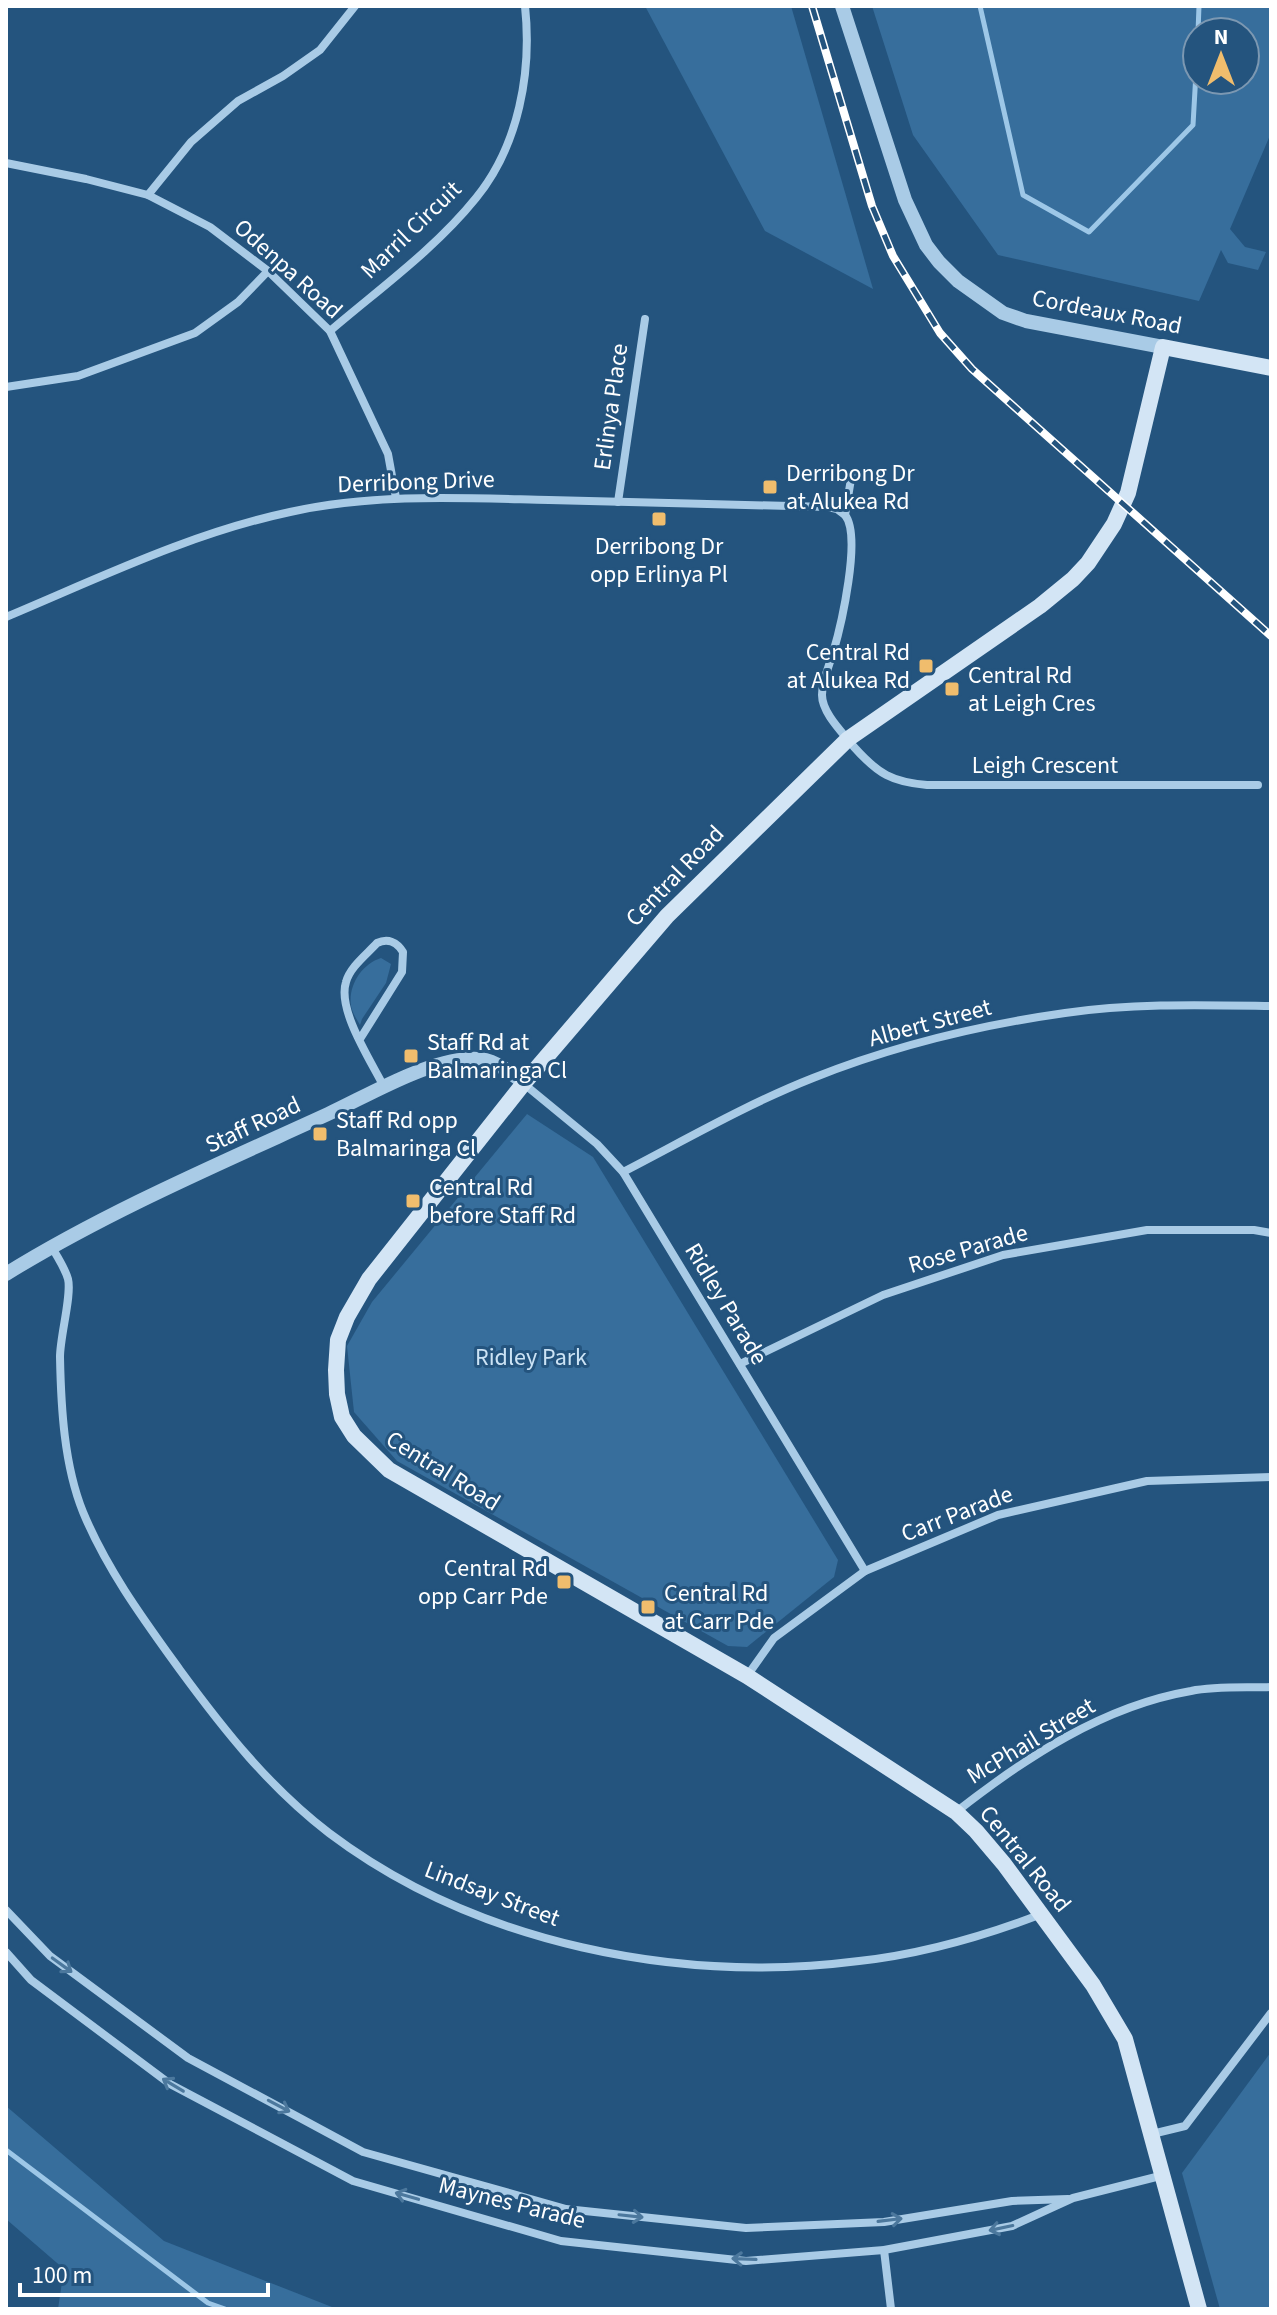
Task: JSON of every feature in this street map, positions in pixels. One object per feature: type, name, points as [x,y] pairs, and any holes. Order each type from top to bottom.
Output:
[{"type":"main road","name":"Cordeaux Road","points":[[1163,347],[1271,368]]},
{"type":"main road","name":"Central Road","points":[[1163,347],[1128,493],[1114,524],[1088,563],[1040,606],[848,739],[667,916],[524,1083],[369,1279],[338,1340],[336,1370],[342,1417],[368,1452],[389,1470],[747,1676],[956,1812],[991,1847],[1093,1985],[1125,2039],[1199,2309]]},
{"type":"main road","points":[[1212,356],[1229,354],[1271,360]]},
{"type":"street","points":[[148,195],[191,142],[238,101],[283,76],[320,50],[355,6]]},
{"type":"street","name":"Marril Circuit","points":[[330,331],[442,234],[485,185],[516,120],[526,82],[529,39],[525,6]]},
{"type":"street","name":"Cordeaux Road","points":[[842,6],[905,200],[926,245],[939,262],[968,289],[1003,313],[1026,321],[1163,347]]},
{"type":"street","name":"Odenpa Road","points":[[6,163],[148,195],[210,227],[268,271],[330,331],[388,454],[396,498]]},
{"type":"street","points":[[6,387],[78,376],[195,333],[238,302],[268,271]]},
{"type":"street","name":"Erlinya Place","points":[[618,502],[645,319]]},
{"type":"street","name":"Leigh Crescent","points":[[852,473],[845,515],[851,522],[851,556],[839,629],[822,695],[825,708],[866,761],[899,783],[927,785],[1258,785]]},
{"type":"street","name":"Derribong Drive","points":[[6,617],[231,526],[291,511],[396,498],[828,507],[845,515]]},
{"type":"street","points":[[360,1039],[402,972],[403,952],[394,942],[377,943],[351,970],[344,990],[347,1013],[384,1088]]},
{"type":"street","name":"Albert Street","points":[[623,1172],[738,1112],[814,1078],[936,1037],[1066,1012],[1173,1005],[1271,1006]]},
{"type":"street","name":"Staff Road","points":[[6,1274],[52,1246],[384,1088],[445,1063],[474,1058],[497,1064],[524,1083]]},
{"type":"street","name":"Ridley Parade","points":[[524,1083],[597,1144],[623,1172],[865,1571]]},
{"type":"street","name":"Rose Parade","points":[[740,1364],[883,1295],[1003,1255],[1147,1230],[1254,1230],[1271,1233]]},
{"type":"street","name":"Lindsay Street","points":[[52,1246],[69,1281],[60,1353],[71,1467],[82,1509],[129,1600],[228,1736],[269,1781],[330,1833],[416,1889],[502,1924],[575,1945],[646,1958],[718,1966],[765,1967],[860,1961],[938,1948],[999,1931],[1039,1915]]},
{"type":"street","name":"Carr Parade","points":[[747,1676],[774,1638],[865,1571],[998,1515],[1147,1481],[1271,1477]]},
{"type":"street","name":"McPhail Street","points":[[956,1812],[998,1780],[1074,1733],[1129,1708],[1192,1691],[1271,1687]]},
{"type":"street","name":"Maynes Parade","points":[[6,1910],[50,1956],[188,2058],[363,2152],[566,2209],[746,2228],[884,2222],[1012,2201],[1073,2198]]},
{"type":"street","name":"Maynes Parade","points":[[6,1952],[31,1980],[170,2084],[353,2181],[561,2241],[746,2261],[884,2250],[1012,2226],[1073,2198],[1164,2175]]},
{"type":"street","points":[[1152,2134],[1185,2126],[1271,2013]]},
{"type":"street","points":[[884,2250],[891,2309]]},
{"type":"green space","points":[[645,6],[791,6],[873,289],[765,231]]},
{"type":"green space","points":[[872,6],[1271,6],[1271,133],[1230,229],[1245,247],[1266,252],[1258,270],[1228,263],[1221,250],[1199,301],[998,255],[913,135]]},
{"type":"green space","points":[[381,958],[391,964],[386,983],[360,1025],[352,1008],[354,983],[362,970]]},
{"type":"green space","name":"Ridley Park","points":[[527,1114],[593,1157],[838,1560],[834,1577],[747,1647],[728,1646],[397,1461],[354,1412],[347,1346],[372,1302]]},
{"type":"green space","points":[[1271,2052],[1271,2309],[1220,2309],[1182,2173]]},
{"type":"green space","points":[[6,2106],[164,2241],[337,2309],[58,2309],[64,2269],[6,2219]]},
{"type":"waterway","points":[[980,6],[1023,195],[1089,232],[1193,125],[1195,96]]},
{"type":"waterway","points":[[1199,6],[1199,16]]},
{"type":"waterway","points":[[6,2150],[208,2303],[225,2309]]},
{"type":"railway","points":[[812,6],[872,206],[893,256],[940,333],[972,369],[1271,636]]},
{"type":"place","name":"Derribong Dr at Alukea Rd","points":[[770,487]]},
{"type":"place","name":"Derribong Dr opp Erlinya Pl","points":[[659,519]]},
{"type":"place","name":"Central Rd at Alukea Rd","points":[[926,666]]},
{"type":"place","name":"Central Rd at Leigh Cres","points":[[952,689]]},
{"type":"place","name":"Staff Rd at Balmaringa Cl","points":[[411,1056]]},
{"type":"place","name":"Staff Rd opp Balmaringa Cl","points":[[320,1134]]},
{"type":"place","name":"Central Rd before Staff Rd","points":[[413,1201]]},
{"type":"place","name":"Central Rd opp Carr Pde","points":[[564,1582]]},
{"type":"place","name":"Central Rd at Carr Pde","points":[[648,1607]]}]
